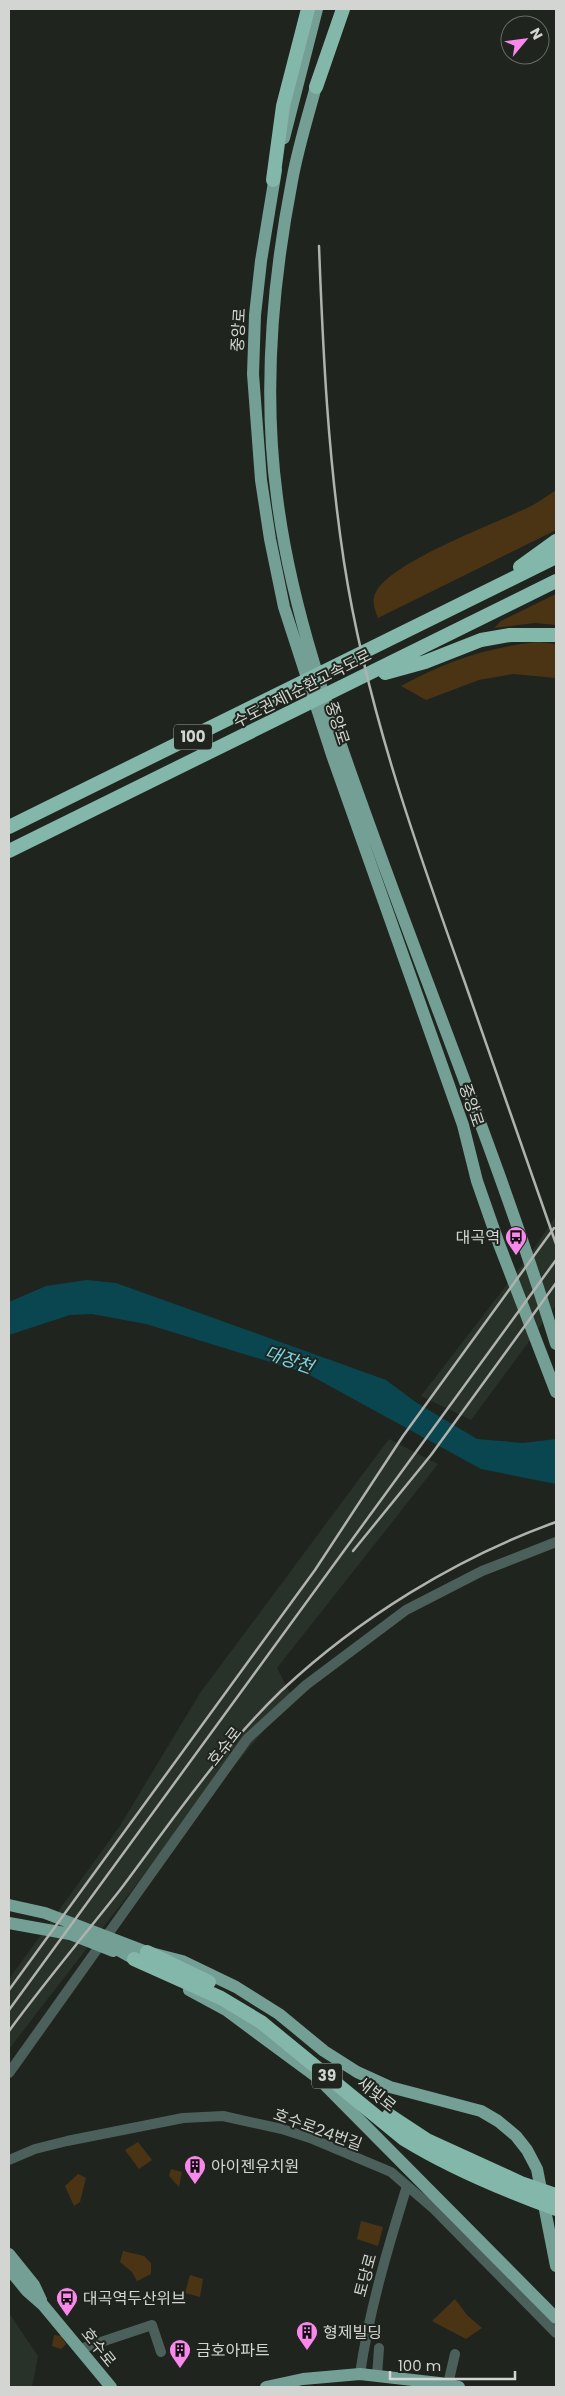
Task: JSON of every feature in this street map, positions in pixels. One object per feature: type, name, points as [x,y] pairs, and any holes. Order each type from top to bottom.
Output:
[{"type":"highway","points":[[273,180],[283,106],[308,9]]},
{"type":"highway","points":[[316,87],[343,9]]},
{"type":"highway","points":[[490,590],[556,542]]},
{"type":"highway","name":"수도권제1순환고속도로","points":[[9,827],[279,696],[556,557]]},
{"type":"highway","name":"수도권제1순환고속도로","points":[[9,852],[556,581]]},
{"type":"highway","points":[[355,681],[425,662],[481,640],[510,636],[556,635]]},
{"type":"highway","name":"새빛로","points":[[147,1952],[233,1994],[270,2018],[398,2123],[556,2209]]},
{"type":"highway","name":"새빛로","points":[[134,1959],[221,1998],[261,2022],[404,2139],[426,2152],[520,2189],[556,2195]]},
{"type":"main road","name":"중앙로","points":[[317,9],[273,180],[255,315],[253,374],[261,480],[270,539],[284,607],[332,756],[463,1125],[480,1188],[504,1260],[556,1392]]},
{"type":"main road","name":"중앙로","points":[[337,9],[292,178],[280,251],[273,327],[271,392],[276,495],[284,547],[309,648],[349,768],[527,1248],[556,1344]]},
{"type":"main road","points":[[9,1896],[96,1924],[147,1952],[182,1962],[236,1987],[278,2014],[324,2051],[357,2072],[390,2087],[481,2111],[498,2121],[516,2136],[527,2150],[537,2169],[556,2266]]},
{"type":"main road","name":"39","points":[[9,1905],[45,1913],[147,1952]]},
{"type":"main road","name":"39","points":[[9,1914],[44,1919],[77,1929],[110,1944],[134,1959]]},
{"type":"main road","points":[[9,1923],[70,1934],[134,1959],[226,2010],[318,2078],[556,2318]]},
{"type":"main road","name":"호수로","points":[[9,2254],[34,2285],[43,2305]]},
{"type":"main road","name":"호수로","points":[[9,2270],[26,2291],[43,2305],[111,2387]]},
{"type":"main road","points":[[266,2387],[360,2374],[453,2386]]},
{"type":"street","name":"호수로","points":[[9,2073],[247,1739],[306,1685],[406,1610],[482,1570],[556,1542]]},
{"type":"street","name":"호수로24번길","points":[[9,2160],[35,2148],[183,2118],[223,2116],[282,2129],[310,2138],[391,2172],[441,2216],[556,2332]]},
{"type":"street","name":"토당로","points":[[360,2374],[368,2326],[407,2186]]},
{"type":"street","points":[[80,2349],[152,2325],[161,2352]]},
{"type":"street","points":[[377,2376],[379,2348]]},
{"type":"street","points":[[453,2386],[455,2354]]},
{"type":"shaded area","points":[[556,490],[556,530],[378,618],[374,602],[376,592],[386,580],[403,567],[448,543],[533,505]]},
{"type":"shaded area","points":[[556,594],[556,625],[535,623],[494,628],[501,621]]},
{"type":"shaded area","points":[[539,642],[556,644],[556,678],[513,674],[479,680],[426,700],[401,686],[435,669],[468,656],[502,647]]},
{"type":"shaded area","points":[[556,1216],[556,1305],[471,1420],[421,1396],[528,1257]]},
{"type":"shaded area","points":[[389,1439],[438,1464],[277,1668],[292,1697],[153,1863],[9,2049],[9,1979],[120,1826],[200,1693]]},
{"type":"shaded area","points":[[138,2142],[152,2160],[139,2169],[125,2150]]},
{"type":"shaded area","points":[[171,2169],[182,2172],[179,2187],[169,2176]]},
{"type":"shaded area","points":[[78,2174],[86,2178],[80,2202],[74,2206],[65,2186]]},
{"type":"shaded area","points":[[361,2221],[383,2227],[378,2246],[357,2239]]},
{"type":"shaded area","points":[[123,2251],[144,2256],[151,2263],[151,2274],[137,2281],[132,2272],[120,2262]]},
{"type":"shaded area","points":[[190,2275],[203,2279],[200,2297],[185,2293]]},
{"type":"shaded area","points":[[455,2299],[467,2315],[482,2328],[466,2339],[432,2321]]},
{"type":"shaded area","points":[[9,2313],[38,2356],[32,2387],[9,2387]]},
{"type":"shaded area","points":[[54,2335],[61,2336],[66,2344],[61,2349],[52,2346]]},
{"type":"water","name":"대장천","points":[[87,1280],[116,1283],[386,1380],[417,1403],[477,1439],[523,1443],[556,1439],[556,1484],[481,1469],[306,1373],[146,1324],[92,1314],[70,1315],[9,1335],[9,1302],[46,1286]]},
{"type":"railway","points":[[319,246],[324,365],[338,523],[353,615],[365,668],[410,825],[556,1244]]},
{"type":"railway","points":[[9,1990],[315,1570],[403,1436],[554,1228]]},
{"type":"railway","points":[[9,2010],[556,1260]]},
{"type":"railway","points":[[353,1551],[431,1455],[556,1283]]},
{"type":"railway","points":[[9,2031],[120,1890],[217,1762],[237,1737],[281,1691],[343,1639],[410,1593],[482,1553],[556,1522]]},
{"type":"place","name":"대곡역","points":[[516,1256]]},
{"type":"place","name":"아이젠유치원","points":[[195,2185]]},
{"type":"place","name":"대곡역두산위브","points":[[67,2317]]},
{"type":"place","name":"형제빌딩","points":[[307,2351]]},
{"type":"place","name":"금호아파트","points":[[180,2369]]}]
